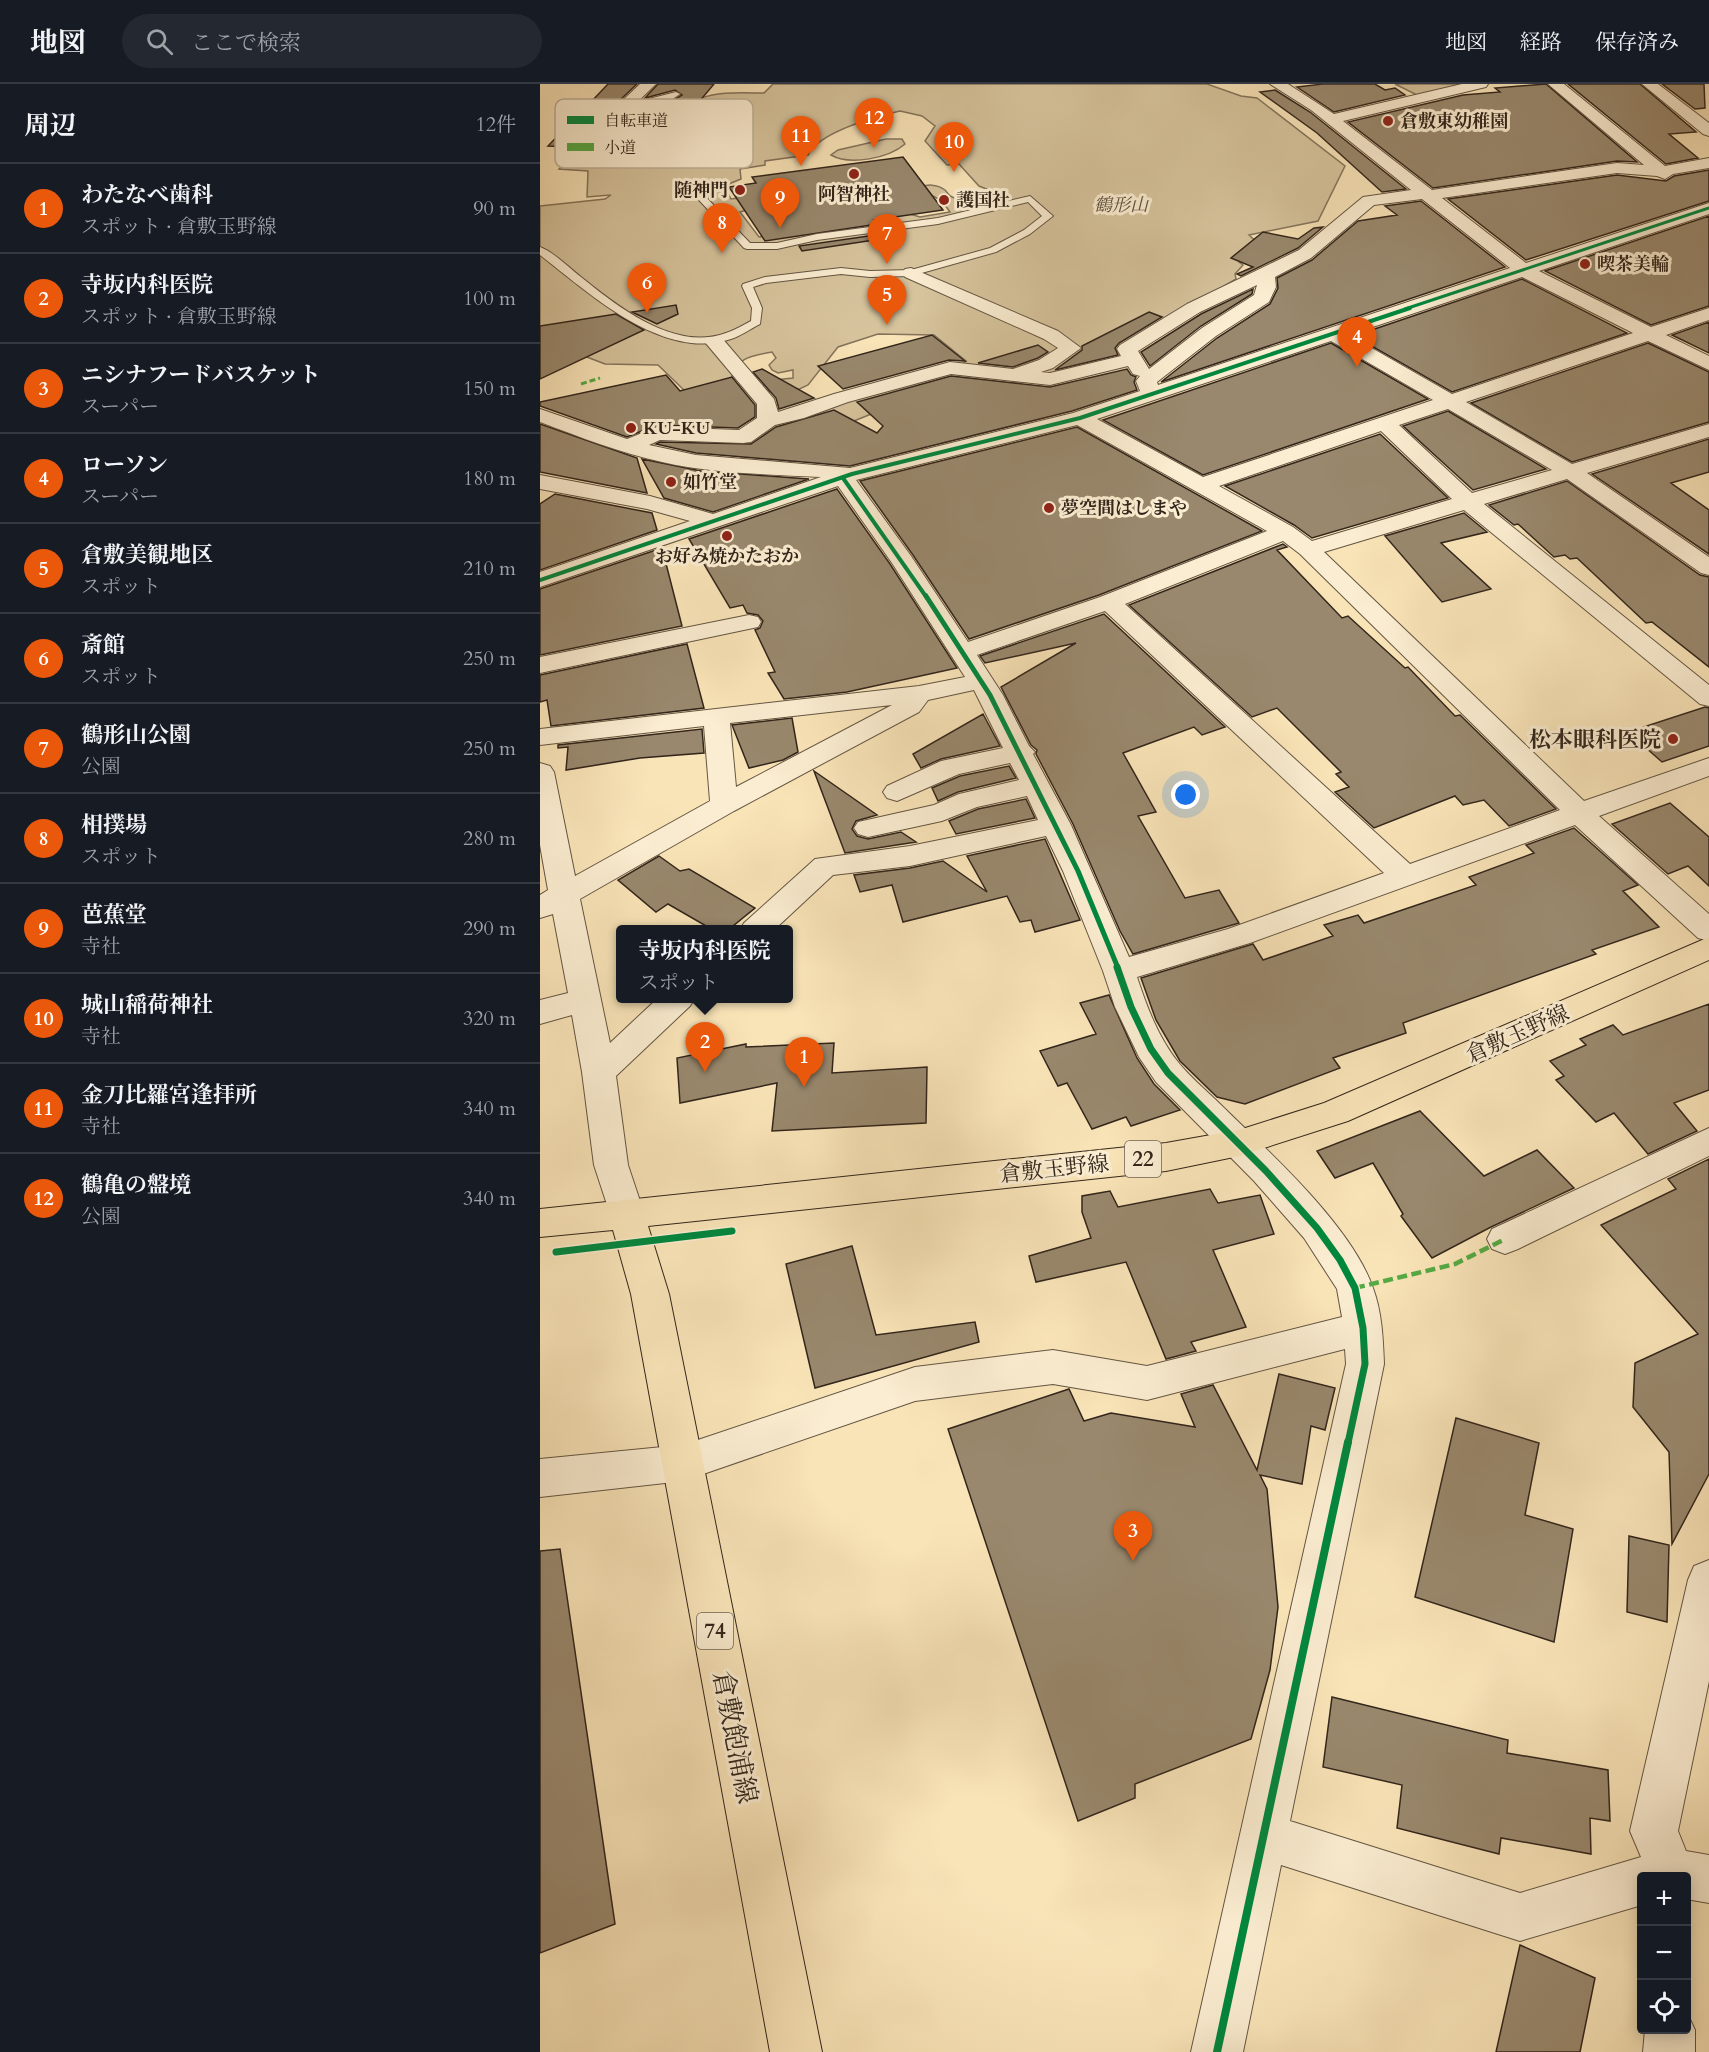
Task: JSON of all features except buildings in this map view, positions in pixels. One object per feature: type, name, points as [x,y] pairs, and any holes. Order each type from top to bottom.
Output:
[{"type":"main road","name":"倉敷玉野線","points":[[540,1222],[1166,1157],[1239,1143],[1336,1112],[1709,948]]},
{"type":"main road","name":"倉敷飽浦線","points":[[626,1213],[650,1294],[796,2052]]},
{"type":"street","points":[[633,99],[649,84]]},
{"type":"street","points":[[1278,84],[1332,119],[1523,270],[1709,364]]},
{"type":"street","points":[[1332,119],[1481,84]]},
{"type":"street","points":[[1555,84],[1708,210]]},
{"type":"street","points":[[1649,84],[1709,130]]},
{"type":"street","points":[[1149,387],[1127,350],[1155,330],[1245,282],[1265,275],[1305,254],[1369,201],[1617,168],[1662,171],[1709,163]]},
{"type":"street","points":[[540,580],[848,476],[1080,418],[1149,387],[1334,334],[1708,210]]},
{"type":"street","points":[[910,273],[1032,326],[1071,348],[1046,364],[1014,375]]},
{"type":"street","points":[[1149,387],[1209,332],[1262,298],[1267,287],[1265,275]]},
{"type":"street","points":[[1201,485],[1446,400],[1709,314]]},
{"type":"street","points":[[1334,334],[1571,472],[1709,568]]},
{"type":"street","points":[[714,341],[768,403],[768,420]]},
{"type":"street","points":[[631,446],[657,433],[743,437],[768,420],[797,414],[842,398],[950,368],[1050,379],[1132,358]]},
{"type":"street","points":[[542,418],[631,446],[696,462],[840,471],[848,476],[982,681],[1021,752],[1057,825],[1119,971],[1131,1007],[1157,1057],[1168,1073],[1239,1143],[1317,1228],[1340,1260],[1356,1288],[1363,1328],[1365,1364],[1217,2052]]},
{"type":"street","points":[[1080,418],[1284,532],[1308,549],[1580,814],[1709,931]]},
{"type":"street","points":[[1383,422],[1468,502],[1709,698]]},
{"type":"street","points":[[1308,549],[1709,430]]},
{"type":"street","points":[[1682,438],[1700,450]]},
{"type":"street","points":[[540,482],[650,503],[713,521]]},
{"type":"street","points":[[962,652],[1108,602],[1284,532]]},
{"type":"street","points":[[1108,602],[1404,875]]},
{"type":"street","points":[[540,665],[749,622]]},
{"type":"street","points":[[540,737],[919,694],[982,681]]},
{"type":"street","points":[[553,901],[724,805],[910,706],[919,694]]},
{"type":"street","points":[[716,717],[724,805]]},
{"type":"street","points":[[897,792],[951,767],[1021,752]]},
{"type":"street","points":[[1119,971],[1239,936],[1709,766]]},
{"type":"street","points":[[540,772],[553,901],[585,1000],[599,1072],[611,1165],[626,1213]]},
{"type":"street","points":[[868,828],[942,812],[969,800],[1037,785]]},
{"type":"street","points":[[760,925],[825,866],[910,855],[1057,825]]},
{"type":"street","points":[[540,1012],[585,1000]]},
{"type":"street","points":[[599,1072],[675,1003]]},
{"type":"street","points":[[1505,1239],[1709,1140]]},
{"type":"street","points":[[540,1478],[683,1463],[915,1384],[1053,1366],[1076,1368],[1126,1382],[1147,1383],[1363,1328]]},
{"type":"street","points":[[1668,1872],[1654,1831],[1709,1580]]},
{"type":"street","points":[[1264,1836],[1520,1917],[1637,1886]]},
{"type":"street","points":[[1669,2052],[1670,2034]]},
{"type":"lane","points":[[663,99],[676,94]]},
{"type":"lane","points":[[540,250],[610,303],[655,331],[684,341],[714,341],[740,334],[756,322],[757,308],[747,286],[765,279],[841,271],[870,274],[910,273],[993,250],[1027,232],[1048,216],[1030,199],[938,221],[817,237],[777,246],[747,246],[700,196]]},
{"type":"green space","name":"鶴形山","points":[[773,84],[1207,84],[1241,96],[1257,98],[1345,166],[1318,221],[1249,235],[1262,247],[1239,262],[1243,265],[1235,274],[1236,279],[1121,347],[1126,358],[1085,369],[891,406],[849,423],[791,453],[791,461],[782,466],[740,462],[747,441],[774,422],[958,367],[966,361],[934,335],[878,334],[838,347],[808,385],[789,394],[773,393],[763,388],[765,381],[793,378],[793,370],[778,373],[772,370],[769,365],[776,358],[772,352],[750,357],[739,363],[730,383],[685,391],[658,365],[605,364],[545,341],[540,336],[540,206],[605,199],[611,195],[587,197],[588,171],[560,168],[746,168],[740,169],[741,179],[724,186],[731,199],[747,197],[754,208],[740,212],[759,237],[910,214],[920,217],[950,212],[942,201],[917,187],[921,186],[935,185],[955,198],[985,202],[999,194],[979,186],[959,164],[947,165],[925,141],[935,126],[922,116],[900,111],[863,121],[836,132],[814,146],[808,155],[765,161],[765,165],[753,167],[753,99],[699,99],[739,93],[764,93]]},
{"type":"green space","points":[[1395,84],[1459,84],[1461,85],[1417,95]]},
{"type":"green space","points":[[886,139],[902,139],[905,144],[880,157],[869,159],[848,160],[831,155],[838,150]]},
{"type":"marked path","points":[[581,384],[600,378]]},
{"type":"marked path","points":[[1355,1288],[1455,1264],[1505,1239]]},
{"type":"cycle path","points":[[540,580],[852,474],[1080,418],[1709,208]]},
{"type":"cycle path","points":[[843,478],[903,561],[990,695],[1078,871],[1119,971],[1131,1007],[1151,1049],[1168,1073],[1266,1171],[1317,1228],[1340,1260],[1355,1288],[1363,1328],[1365,1364],[1217,2052]]},
{"type":"cycle path","points":[[556,1252],[732,1231]]},
{"type":"place","name":"倉敷東幼稚園","points":[[1388,121]]},
{"type":"place","name":"鶴亀の盤境","points":[[874,148]]},
{"type":"place","name":"金刀比羅宮逢拝所","points":[[801,166]]},
{"type":"place","name":"城山稲荷神社","points":[[954,172]]},
{"type":"place","name":"阿智神社","points":[[854,174]]},
{"type":"place","name":"随神門","points":[[740,190]]},
{"type":"place","name":"護国社","points":[[944,200]]},
{"type":"place","name":"芭蕉堂","points":[[780,228]]},
{"type":"place","name":"相撲場","points":[[722,253]]},
{"type":"place","name":"鶴形山公園","points":[[887,264]]},
{"type":"place","name":"喫茶美輪","points":[[1585,264]]},
{"type":"place","name":"斎館","points":[[647,313]]},
{"type":"place","name":"倉敷美観地区","points":[[887,325]]},
{"type":"place","name":"ローソン","points":[[1357,367]]},
{"type":"place","name":"KU-KU","points":[[631,428]]},
{"type":"place","name":"如竹堂","points":[[671,482]]},
{"type":"place","name":"夢空間はしまや","points":[[1049,508]]},
{"type":"place","name":"お好み焼かたおか","points":[[727,536]]},
{"type":"place","name":"松本眼科医院","points":[[1673,739]]},
{"type":"place","name":"寺坂内科医院","points":[[705,1072]]},
{"type":"place","name":"わたなべ歯科","points":[[804,1087]]},
{"type":"place","name":"ニシナフードバスケット","points":[[1133,1561]]}]
